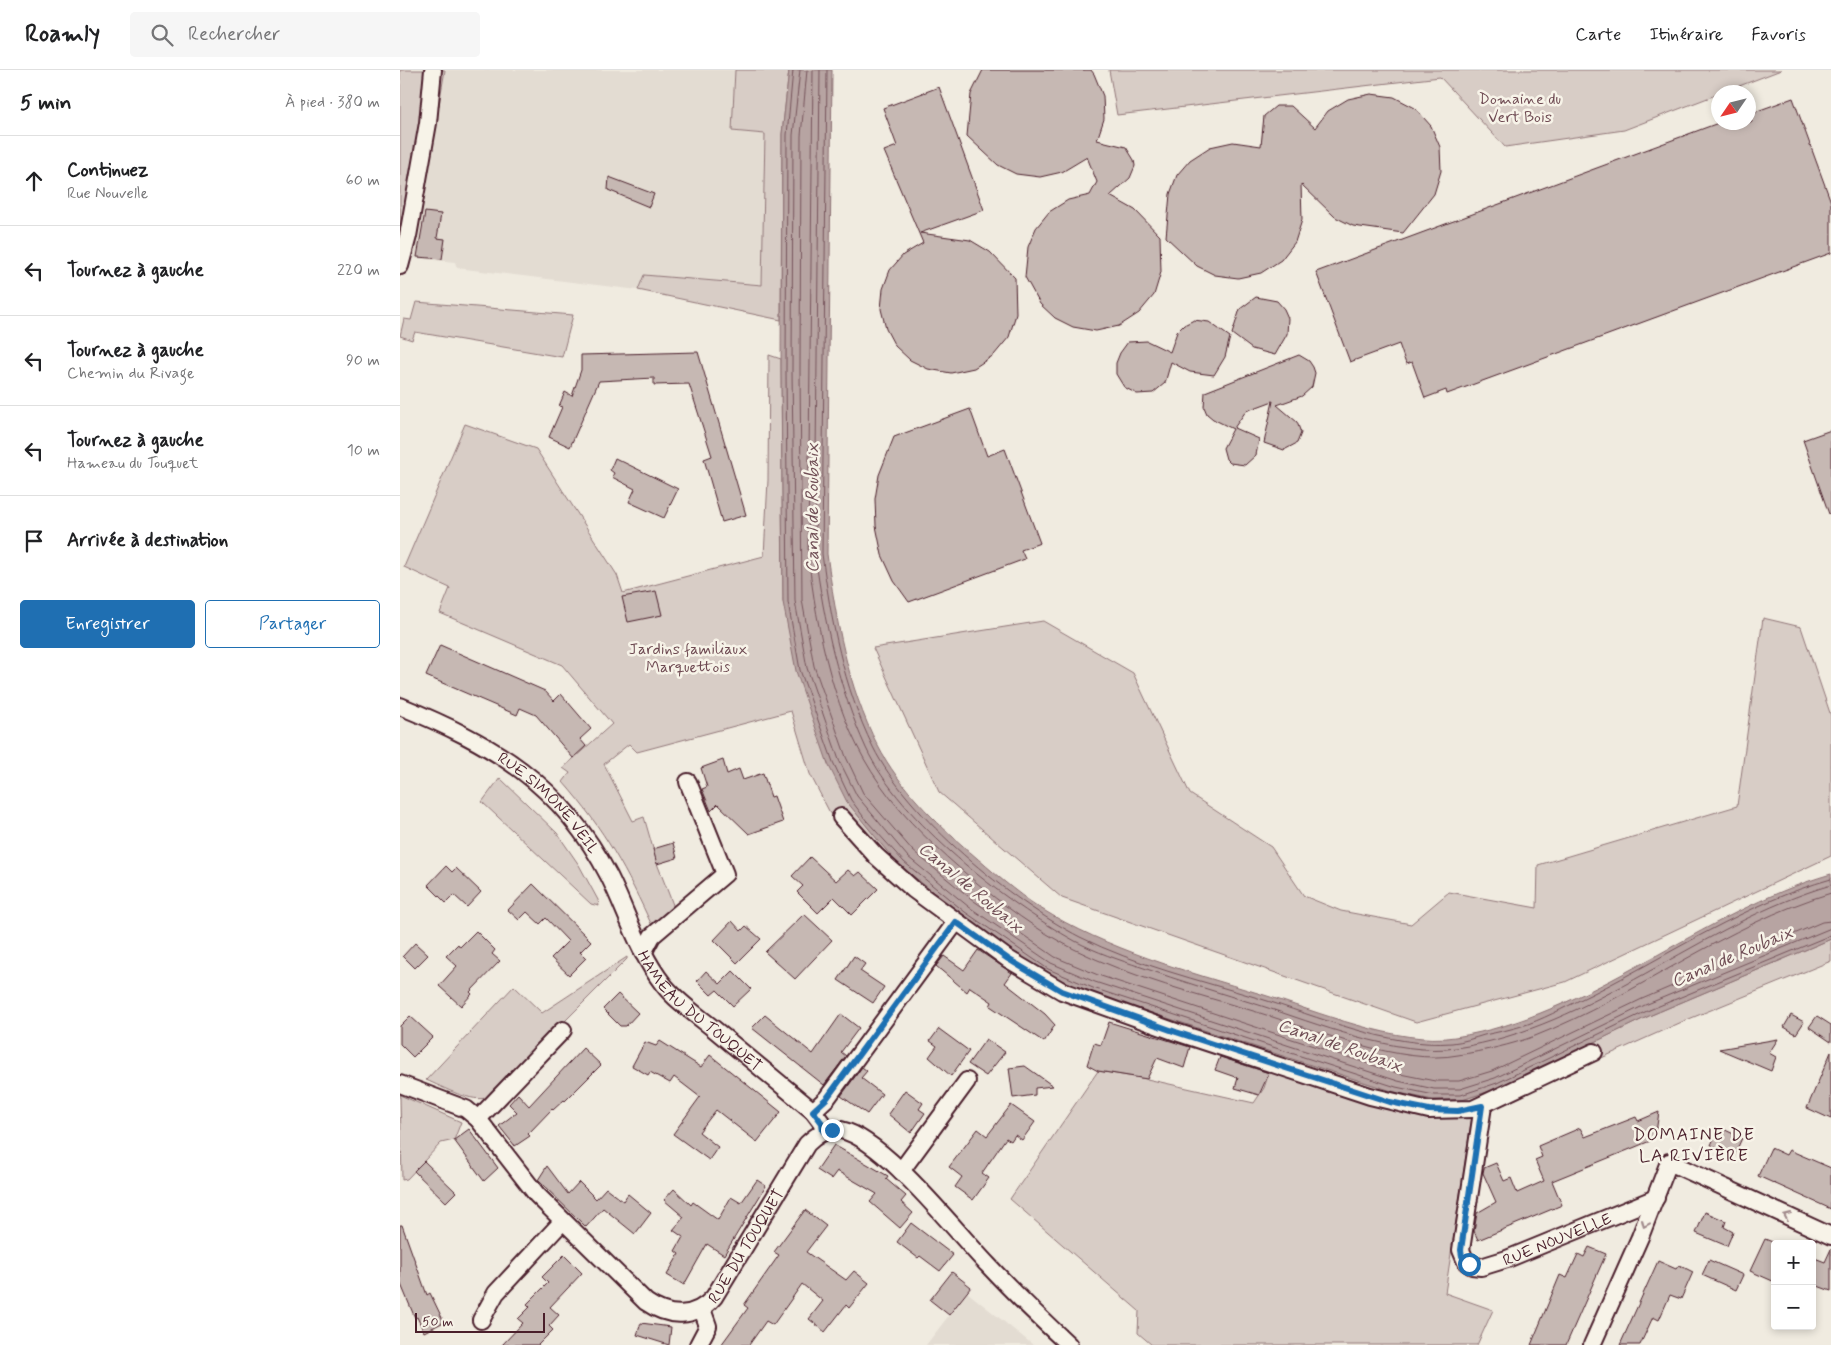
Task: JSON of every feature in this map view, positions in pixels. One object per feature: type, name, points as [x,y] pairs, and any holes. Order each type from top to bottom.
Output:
[{"type":"street","points":[[400,266],[408,236],[428,123],[433,70]]},
{"type":"street","name":"RUE SIMONE VEIL","points":[[400,706],[460,731],[489,747],[514,764],[562,807],[582,830],[600,860],[643,953]]},
{"type":"street","name":"HAMEAU DU TOUQUET","points":[[688,782],[725,874],[652,936],[643,953],[664,986],[813,1111],[822,1123],[823,1131]]},
{"type":"street","points":[[841,817],[876,856],[956,922],[1008,959],[1062,991],[1176,1032],[1390,1102],[1429,1110],[1458,1111],[1482,1106],[1594,1052]]},
{"type":"street","points":[[813,1111],[827,1098],[956,922]]},
{"type":"street","points":[[478,1119],[564,1030]]},
{"type":"street","points":[[901,1171],[967,1081]]},
{"type":"street","name":"RUE DU TOUQUET","points":[[400,1084],[466,1109],[478,1119],[537,1195],[562,1222],[654,1307],[680,1315],[702,1308],[719,1290],[807,1144],[823,1131]]},
{"type":"street","name":"RUE NOUVELLE","points":[[1482,1106],[1461,1250],[1462,1256],[1472,1266],[1481,1267],[1507,1259],[1656,1198]]},
{"type":"street","points":[[823,1131],[840,1130],[846,1132],[868,1144],[901,1171],[1007,1286],[1069,1345]]},
{"type":"street","points":[[1592,1345],[1656,1198],[1669,1162],[1831,1236]]},
{"type":"street","points":[[481,1320],[496,1293],[562,1222]]},
{"type":"street","points":[[698,1345],[708,1326],[702,1308]]},
{"type":"shaded area","points":[[445,70],[735,70],[732,131],[765,134],[762,285],[644,275],[638,290],[457,268],[455,262],[413,258]]},
{"type":"shaded area","points":[[967,1292],[1033,1345],[926,1345]]},
{"type":"green space","points":[[400,70],[445,70],[413,255],[400,244]]},
{"type":"green space","points":[[735,70],[789,70],[782,134],[781,320],[638,290],[644,275],[762,285],[765,134],[732,131]]},
{"type":"green space","name":"Domaine du Vert Bois","points":[[1109,70],[1781,70],[1742,85],[1711,85],[1711,97],[1624,130],[1505,147],[1440,77],[1117,115]]},
{"type":"green space","points":[[416,302],[573,315],[562,357],[415,332],[412,340],[400,336],[404,319],[411,320]]},
{"type":"green space","name":"Jardins familiaux Marquettois","points":[[769,355],[781,359],[783,602],[962,916],[1045,973],[1091,993],[1395,1092],[1433,1100],[1462,1100],[1499,1088],[1649,1016],[1831,939],[1831,961],[1684,1021],[1472,1116],[1445,1293],[1493,1310],[1477,1345],[1152,1345],[1138,1333],[1139,1311],[1010,1199],[1098,1071],[1147,1079],[1254,1103],[1264,1088],[1269,1073],[1046,988],[856,843],[829,811],[810,774],[791,711],[637,752],[629,744],[604,764],[633,821],[644,817],[658,866],[675,910],[653,928],[634,888],[603,834],[563,782],[570,773],[563,768],[612,724],[562,665],[440,613],[450,588],[404,567],[465,424],[536,449],[617,575],[623,593],[764,556],[768,480]]},
{"type":"green space","points":[[1763,618],[1801,627],[1831,716],[1831,856],[1565,982],[1416,1022],[1062,898],[939,792],[873,648],[1043,621],[1133,673],[1190,794],[1271,847],[1304,896],[1341,911],[1411,924],[1449,892],[1537,908],[1538,865],[1737,806]]},
{"type":"green space","points":[[500,778],[557,833],[579,865],[598,900],[599,906],[591,904],[482,802]]},
{"type":"green space","points":[[627,957],[489,1097],[482,1099],[466,1097],[426,1080],[514,986],[542,1013]]},
{"type":"green space","points":[[400,1095],[461,1122],[454,1140],[441,1143],[407,1179],[402,1180]]},
{"type":"water","name":"Canal de Roubaix","points":[[789,70],[832,70],[827,554],[844,652],[867,723],[896,776],[931,816],[1004,881],[1040,908],[1066,923],[1120,948],[1176,968],[1358,1025],[1384,1032],[1433,1038],[1455,1037],[1505,1026],[1553,1008],[1599,986],[1736,913],[1783,891],[1831,874],[1831,939],[1649,1016],[1499,1088],[1462,1100],[1433,1100],[1395,1092],[1286,1057],[1091,993],[1045,973],[962,916],[895,861],[847,802],[828,764],[796,671],[783,602],[781,371],[782,134]]},
{"type":"building","points":[[983,70],[1091,70],[1094,74],[1103,96],[1104,119],[1097,140],[1126,147],[1134,160],[1135,166],[1130,178],[1110,196],[1135,210],[1160,236],[1161,272],[1154,295],[1139,313],[1119,326],[1096,331],[1073,327],[1055,318],[1040,304],[1025,277],[1028,247],[1036,228],[1049,212],[1068,200],[1090,195],[1097,182],[1087,157],[1062,172],[1040,177],[1016,174],[998,165],[967,136],[971,94]]},
{"type":"building","points":[[939,87],[984,210],[920,233],[970,240],[990,252],[1015,278],[1016,314],[1009,337],[994,355],[974,368],[951,373],[928,369],[910,360],[895,346],[886,329],[881,309],[883,289],[890,270],[903,255],[923,243],[884,151],[897,146],[883,108]]},
{"type":"building","points":[[1371,94],[1394,97],[1415,108],[1431,126],[1440,147],[1441,171],[1434,194],[1403,233],[1353,226],[1335,217],[1301,184],[1302,220],[1295,242],[1281,260],[1261,273],[1238,278],[1215,275],[1197,266],[1166,237],[1170,194],[1177,175],[1190,160],[1210,147],[1233,142],[1261,146],[1264,116],[1276,106],[1291,106],[1315,128],[1328,111],[1348,99]]},
{"type":"building","points":[[1793,98],[1831,202],[1831,253],[1447,394],[1446,390],[1425,398],[1412,362],[1406,364],[1399,344],[1350,362],[1316,272],[1711,126],[1711,130],[1756,130],[1756,111]]},
{"type":"building","points":[[609,177],[654,194],[649,207],[608,190]]},
{"type":"building","points":[[425,212],[441,214],[437,238],[445,239],[442,259],[417,257]]},
{"type":"building","points":[[1256,297],[1277,301],[1284,309],[1288,318],[1287,334],[1275,355],[1252,349],[1232,334],[1240,309]]},
{"type":"building","points":[[1194,320],[1209,322],[1230,337],[1225,357],[1214,375],[1190,372],[1171,362],[1165,383],[1153,393],[1137,394],[1124,387],[1116,374],[1116,363],[1128,342],[1147,341],[1170,352],[1177,332],[1184,325]]},
{"type":"building","points":[[698,352],[746,515],[722,522],[704,459],[712,456],[689,384],[654,385],[654,378],[599,381],[570,447],[549,437],[562,407],[559,406],[565,392],[572,396],[581,370],[581,355]]},
{"type":"building","points":[[1299,355],[1309,361],[1313,367],[1315,373],[1312,387],[1302,396],[1277,405],[1297,422],[1301,433],[1297,443],[1284,450],[1264,443],[1273,401],[1246,411],[1234,428],[1259,439],[1256,455],[1245,465],[1230,463],[1226,459],[1223,448],[1233,429],[1207,414],[1204,407],[1205,392]]},
{"type":"building","points":[[970,409],[987,456],[1005,449],[1040,543],[1021,550],[1025,559],[909,602],[894,581],[882,555],[876,526],[875,499],[879,475],[894,437]]},
{"type":"building","points":[[1831,430],[1831,513],[1829,514],[1803,440]]},
{"type":"building","points":[[615,458],[678,489],[664,518],[629,502],[635,489],[612,477],[614,473],[610,470]]},
{"type":"building","points":[[656,591],[662,615],[628,622],[622,597]]},
{"type":"building","points":[[440,645],[545,691],[554,701],[561,694],[591,729],[580,739],[586,746],[573,758],[536,715],[520,708],[517,715],[426,676]]},
{"type":"building","points":[[723,760],[727,774],[739,769],[743,780],[763,773],[771,797],[774,796],[783,822],[749,834],[718,804],[711,811],[702,789],[707,787],[701,768]]},
{"type":"building","points":[[673,843],[677,858],[657,864],[653,849]]},
{"type":"building","points":[[810,857],[836,881],[848,870],[855,876],[860,872],[878,889],[852,915],[834,897],[818,913],[797,892],[803,886],[792,876]]},
{"type":"building","points":[[446,866],[452,872],[456,868],[481,892],[467,907],[454,895],[446,903],[428,885]]},
{"type":"building","points":[[533,884],[591,941],[580,952],[586,958],[569,975],[551,958],[568,941],[546,918],[540,924],[527,912],[519,920],[508,910]]},
{"type":"building","points":[[804,914],[832,940],[795,979],[765,952]]},
{"type":"building","points":[[732,921],[741,931],[746,926],[761,939],[737,963],[714,940]]},
{"type":"building","points":[[476,931],[495,950],[492,954],[500,961],[470,992],[472,994],[461,1006],[439,986],[457,966],[446,956],[458,944],[460,947]]},
{"type":"building","points":[[415,943],[428,955],[415,968],[403,956]]},
{"type":"building","points":[[978,950],[1012,973],[1005,983],[1045,1014],[1055,1025],[1044,1042],[990,1006],[992,1002],[970,987],[967,992],[936,966],[944,956],[964,970]]},
{"type":"building","points":[[854,956],[865,964],[860,971],[884,987],[873,1003],[838,980]]},
{"type":"building","points":[[706,971],[720,984],[733,971],[751,989],[733,1006],[717,990],[711,995],[697,981]]},
{"type":"building","points":[[618,994],[638,1013],[626,1026],[620,1026],[603,1009]]},
{"type":"building","points":[[841,1014],[859,1028],[841,1052],[846,1056],[824,1085],[752,1028],[765,1015],[813,1054]]},
{"type":"building","points":[[1791,1015],[1804,1022],[1796,1034],[1784,1027]]},
{"type":"building","points":[[410,1016],[433,1037],[413,1057],[400,1044],[400,1026]]},
{"type":"building","points":[[1817,1016],[1831,1025],[1831,1042],[1809,1027]]},
{"type":"building","points":[[1109,1022],[1190,1047],[1184,1068],[1157,1058],[1147,1079],[1098,1071],[1087,1065],[1094,1043],[1101,1045]]},
{"type":"building","points":[[939,1029],[969,1051],[951,1076],[929,1057],[937,1046],[930,1041]]},
{"type":"building","points":[[986,1039],[1005,1052],[986,1076],[968,1064]]},
{"type":"building","points":[[1778,1039],[1769,1053],[1776,1057],[1771,1071],[1719,1049]]},
{"type":"building","points":[[660,1041],[701,1067],[710,1055],[781,1112],[757,1142],[716,1110],[699,1132],[718,1147],[709,1160],[673,1134],[700,1097],[674,1077],[670,1083],[650,1072],[648,1075],[632,1066],[645,1042],[656,1046]]},
{"type":"building","points":[[583,1048],[601,1065],[565,1101],[552,1109],[528,1134],[530,1136],[515,1146],[499,1126],[517,1112],[509,1104],[518,1094],[529,1106]]},
{"type":"building","points":[[1831,1052],[1831,1119],[1807,1108]]},
{"type":"building","points":[[1220,1057],[1269,1073],[1259,1095],[1235,1088],[1238,1078],[1215,1070]]},
{"type":"building","points":[[1025,1066],[1053,1086],[1035,1088],[1035,1095],[1013,1098],[1009,1068]]},
{"type":"building","points":[[862,1067],[867,1071],[861,1078],[882,1094],[867,1114],[841,1096]]},
{"type":"building","points":[[905,1090],[923,1103],[919,1109],[925,1113],[911,1133],[888,1114]]},
{"type":"building","points":[[1011,1105],[1035,1122],[1022,1140],[1015,1135],[1011,1141],[1006,1138],[982,1173],[989,1178],[973,1200],[955,1187],[962,1177],[949,1167],[978,1129],[987,1136]]},
{"type":"building","points":[[1659,1112],[1655,1139],[1552,1181],[1562,1205],[1478,1240],[1474,1231],[1477,1213],[1496,1202],[1483,1173],[1484,1168],[1496,1163],[1504,1181],[1511,1178],[1517,1193],[1544,1181],[1535,1160],[1542,1157],[1538,1146],[1580,1128],[1585,1137],[1636,1117],[1638,1121]]},
{"type":"building","points":[[1719,1127],[1742,1138],[1734,1156],[1711,1145]]},
{"type":"building","points":[[469,1129],[498,1168],[484,1181],[454,1140]]},
{"type":"building","points":[[834,1145],[888,1176],[886,1179],[906,1196],[901,1202],[913,1213],[900,1228],[870,1202],[877,1194],[837,1171],[831,1179],[817,1170]]},
{"type":"building","points":[[1771,1148],[1786,1155],[1789,1150],[1831,1168],[1831,1209],[1758,1176]]},
{"type":"building","points":[[424,1161],[456,1192],[446,1202],[414,1171]]},
{"type":"building","points":[[547,1166],[568,1194],[579,1182],[596,1199],[606,1188],[623,1201],[628,1194],[651,1213],[635,1234],[603,1208],[586,1227],[538,1180]]},
{"type":"building","points":[[757,1180],[766,1186],[724,1255],[707,1244],[684,1285],[667,1275],[679,1254],[675,1251],[683,1237],[673,1230],[684,1217],[664,1200],[674,1189],[691,1205],[693,1202],[718,1220],[731,1197],[741,1203]]},
{"type":"building","points":[[805,1210],[826,1226],[806,1252],[846,1280],[854,1271],[869,1283],[849,1308],[846,1305],[825,1332],[809,1319],[823,1301],[802,1284],[773,1325],[766,1321],[749,1345],[721,1345],[748,1308],[744,1305],[779,1255],[774,1252]]},
{"type":"building","points":[[1705,1212],[1726,1221],[1724,1227],[1733,1232],[1727,1246],[1696,1233]]},
{"type":"building","points":[[911,1223],[953,1255],[940,1271],[920,1256],[918,1258],[897,1242]]},
{"type":"building","points":[[400,1225],[402,1225],[427,1295],[430,1293],[444,1322],[424,1332],[417,1317],[415,1318],[400,1282]]},
{"type":"building","points":[[1765,1239],[1771,1241],[1771,1280],[1750,1271]]},
{"type":"building","points":[[1589,1247],[1606,1254],[1566,1345],[1531,1345],[1560,1275],[1567,1278],[1578,1254],[1584,1257]]},
{"type":"building","points":[[1831,1249],[1831,1291],[1816,1285],[1818,1279],[1816,1278],[1816,1259],[1825,1262]]},
{"type":"building","points":[[564,1255],[582,1273],[550,1307],[559,1315],[549,1326],[553,1330],[538,1345],[502,1345],[523,1323],[518,1319],[530,1307],[527,1304],[548,1283],[542,1277]]},
{"type":"building","points":[[1709,1260],[1743,1275],[1736,1290],[1702,1275]]},
{"type":"building","points":[[1658,1261],[1676,1269],[1679,1265],[1693,1272],[1681,1299],[1670,1295],[1659,1320],[1653,1317],[1640,1345],[1620,1345]]},
{"type":"building","points":[[952,1272],[971,1287],[949,1315],[930,1300]]},
{"type":"building","points":[[641,1323],[671,1327],[669,1345],[637,1335]]},
{"type":"district","name":"DOMAINE DE LA RIVIÈRE","points":[[1694,1144]]},
{"type":"route","points":[[832,1130],[823,1131],[822,1123],[813,1111],[827,1098],[956,922],[1008,959],[1045,982],[1078,998],[1268,1063],[1390,1102],[1429,1110],[1458,1111],[1482,1106],[1461,1250],[1462,1256],[1469,1264]]}]
